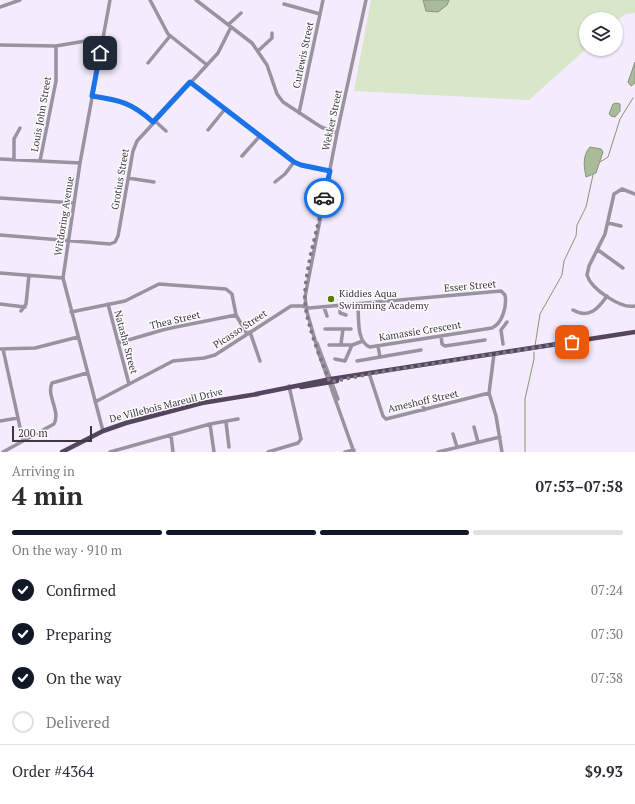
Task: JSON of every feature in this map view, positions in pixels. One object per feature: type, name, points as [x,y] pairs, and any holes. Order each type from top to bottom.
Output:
[{"type":"main road","name":"De Villebois Mareuil Drive","points":[[62,452],[103,431],[202,403],[330,380],[556,345],[635,331]]},
{"type":"street","points":[[0,7],[20,0]]},
{"type":"street","name":"Witdoring Avenue","points":[[103,431],[63,278],[80,163],[110,0]]},
{"type":"street","points":[[150,0],[170,36],[207,65]]},
{"type":"street","points":[[197,0],[229,26],[250,40],[267,65],[279,98],[321,127],[336,133]]},
{"type":"street","name":"Curlewis Street","points":[[299,113],[323,0]]},
{"type":"street","name":"Wekker Street","points":[[354,451],[314,337],[306,306],[306,287],[330,171],[336,133],[366,0]]},
{"type":"street","points":[[284,4],[320,14]]},
{"type":"street","points":[[229,26],[241,12]]},
{"type":"street","name":"Grotius Street","points":[[69,240],[110,244],[115,242],[118,236],[135,145],[190,82],[220,51],[229,26]]},
{"type":"street","points":[[258,51],[272,38],[272,33]]},
{"type":"street","points":[[148,63],[170,36]]},
{"type":"street","points":[[0,45],[56,46],[103,38]]},
{"type":"street","name":"Louis John Street","points":[[40,161],[56,82],[56,46]]},
{"type":"street","points":[[190,82],[294,162],[301,165],[330,171]]},
{"type":"street","points":[[92,96],[118,101],[132,106],[140,110],[166,131]]},
{"type":"street","points":[[208,130],[225,109]]},
{"type":"street","points":[[14,160],[14,139],[20,128]]},
{"type":"street","points":[[242,156],[260,136]]},
{"type":"street","points":[[0,159],[80,163]]},
{"type":"street","points":[[275,182],[285,174],[294,162]]},
{"type":"street","points":[[128,179],[153,183]]},
{"type":"street","points":[[635,194],[625,189],[616,192],[612,200],[608,223],[598,250],[589,266],[587,275],[590,282],[606,296],[622,305],[635,306]]},
{"type":"street","points":[[0,198],[74,203]]},
{"type":"street","points":[[608,223],[621,226]]},
{"type":"street","points":[[0,235],[69,240]]},
{"type":"street","points":[[598,250],[623,268]]},
{"type":"street","points":[[0,273],[63,278]]},
{"type":"street","points":[[22,311],[25,307],[28,275]]},
{"type":"street","points":[[71,312],[134,298],[159,284],[229,290],[232,294],[236,315],[248,333],[260,361]]},
{"type":"street","name":"Esser Street","points":[[306,306],[309,308],[340,306],[501,291],[505,295],[506,304],[497,325]]},
{"type":"street","points":[[573,310],[583,314],[591,313],[597,309],[606,296]]},
{"type":"street","points":[[0,304],[25,307]]},
{"type":"street","name":"Natasha Street","points":[[108,304],[129,384]]},
{"type":"street","points":[[329,345],[352,345],[363,341],[360,335],[358,304]]},
{"type":"street","name":"Picasso Street","points":[[95,402],[173,361],[204,358],[215,355],[288,307],[306,306]]},
{"type":"street","points":[[340,306],[340,313],[346,316]]},
{"type":"street","points":[[324,307],[327,316]]},
{"type":"street","name":"Thea Street","points":[[118,343],[166,329],[236,315]]},
{"type":"street","points":[[501,328],[507,322]]},
{"type":"street","points":[[497,325],[501,328],[503,344]]},
{"type":"street","name":"Kamassie Crescent","points":[[363,341],[368,347],[378,346],[492,328],[497,325]]},
{"type":"street","points":[[325,329],[351,329]]},
{"type":"street","points":[[341,344],[343,329]]},
{"type":"street","points":[[441,336],[442,345],[445,346],[485,340]]},
{"type":"street","points":[[23,441],[1,349],[35,348],[78,337]]},
{"type":"street","points":[[335,359],[344,361],[352,345]]},
{"type":"street","points":[[378,346],[380,357]]},
{"type":"street","points":[[357,361],[421,350]]},
{"type":"street","points":[[494,354],[489,393],[500,436],[502,452]]},
{"type":"street","points":[[3,452],[55,422],[56,413],[50,389],[52,383],[87,373]]},
{"type":"street","name":"Ameshoff Street","points":[[369,374],[384,418],[388,419],[489,393]]},
{"type":"street","points":[[268,452],[298,443],[301,439],[289,388]]},
{"type":"street","points":[[422,403],[424,410]]},
{"type":"street","points":[[0,421],[18,418]]},
{"type":"street","points":[[110,452],[210,424],[238,419]]},
{"type":"street","points":[[226,422],[229,447]]},
{"type":"street","points":[[210,424],[214,452]]},
{"type":"street","points":[[474,427],[478,442]]},
{"type":"street","points":[[453,434],[457,447]]},
{"type":"street","points":[[171,435],[173,452]]},
{"type":"street","points":[[438,452],[500,436]]},
{"type":"street","points":[[345,452],[354,451]]},
{"type":"shaded area","points":[[371,0],[635,0],[635,13],[625,14],[623,16],[623,12],[579,12],[579,55],[529,100],[354,91]]},
{"type":"shaded area","points":[[423,0],[449,0],[447,5],[438,12],[426,11]]},
{"type":"shaded area","points":[[635,62],[635,83],[631,86],[628,82]]},
{"type":"shaded area","points":[[613,104],[620,104],[620,111],[615,117],[611,116],[609,114]]},
{"type":"shaded area","points":[[590,147],[601,149],[603,152],[596,173],[586,177],[584,165],[587,150]]},
{"type":"waterway","points":[[600,162],[608,157],[620,119],[633,98]]},
{"type":"waterway","points":[[535,346],[540,314],[562,275],[564,261],[576,236],[577,225],[586,207],[593,175]]},
{"type":"waterway","points":[[525,452],[525,399],[534,359],[534,352]]},
{"type":"way so far","points":[[324,198],[311,258],[305,302],[306,312],[319,354],[330,382],[369,376],[380,372],[572,342]]},
{"type":"place","name":"Kiddies Aqua Swimming Academy","points":[[331,299]]},
{"type":"route","points":[[100,53],[92,96],[118,101],[137,108],[153,122],[190,82],[294,162],[301,165],[330,171],[324,198]]}]
